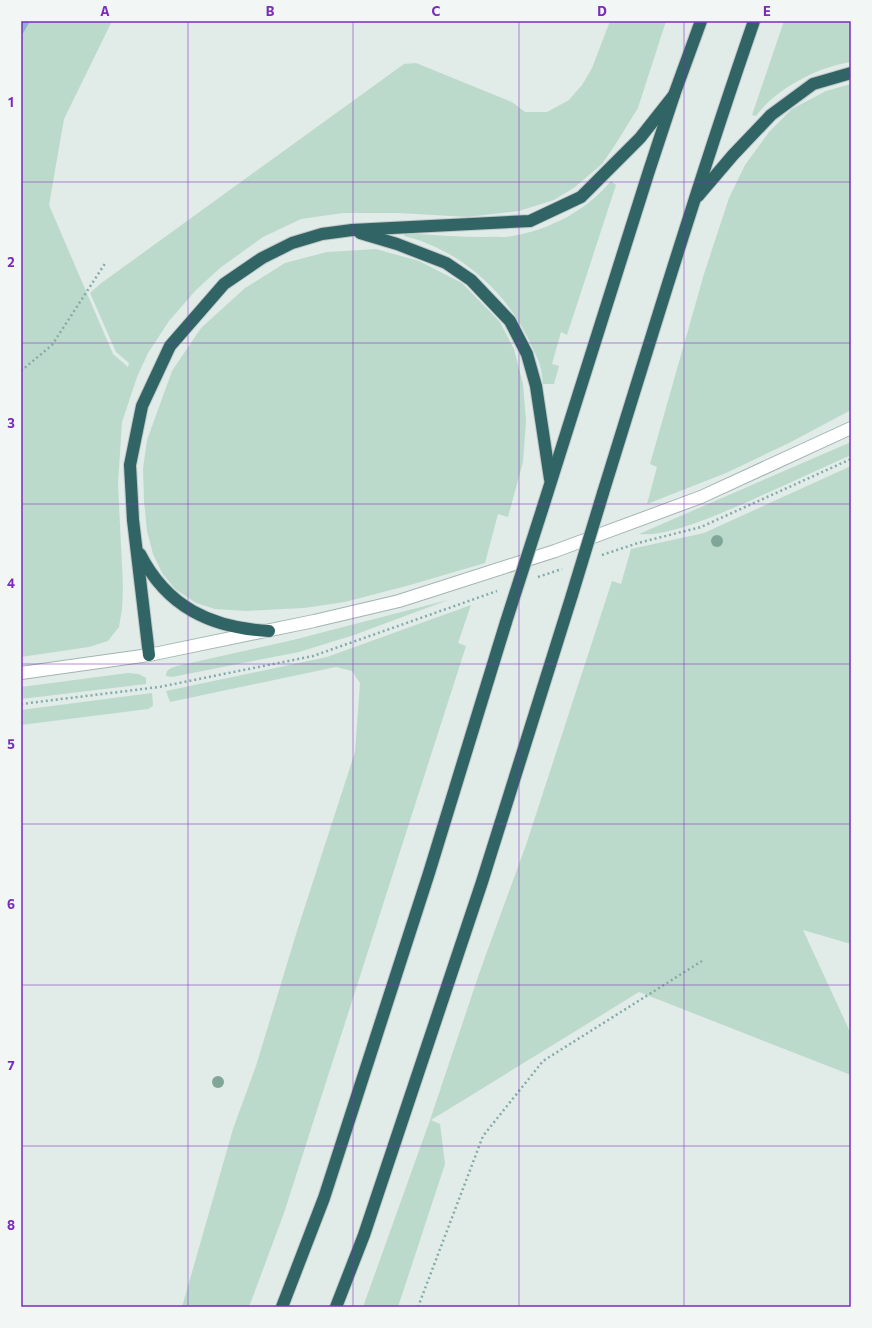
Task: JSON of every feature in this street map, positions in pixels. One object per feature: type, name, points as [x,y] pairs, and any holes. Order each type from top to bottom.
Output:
[{"type":"highway","points":[[282,1307],[324,1198],[429,873],[550,482],[674,95],[701,21]]},
{"type":"highway","points":[[336,1307],[364,1235],[482,882],[722,112],[754,21]]},
{"type":"highway","points":[[694,202],[733,155],[771,115],[813,84],[851,73]]},
{"type":"highway","points":[[149,655],[133,520],[130,465],[142,406],[170,346],[224,284],[262,258],[292,243],[322,234],[352,230],[530,221],[581,198],[640,138],[674,95]]},
{"type":"highway","points":[[352,230],[397,244],[446,264],[471,280],[510,321],[527,354],[536,386],[550,482]]},
{"type":"highway","points":[[136,546],[146,565],[157,581],[168,593],[190,611],[206,619],[222,624],[240,628],[269,631]]},
{"type":"main road","points":[[21,673],[149,655],[269,631],[399,601],[555,551],[701,497],[851,428]]},
{"type":"path","points":[[21,370],[52,344],[106,262]]},
{"type":"path","points":[[418,1307],[483,1136],[543,1061],[702,961]]},
{"type":"green space","points":[[21,21],[112,21],[64,119],[49,205],[113,354],[128,367],[129,363],[116,352],[90,293],[100,284],[404,64],[416,63],[512,102],[525,112],[547,112],[569,100],[582,85],[592,68],[610,21],[666,21],[638,108],[615,145],[602,164],[575,187],[554,200],[519,211],[468,217],[398,213],[343,213],[301,219],[263,237],[220,268],[196,290],[169,321],[148,353],[137,377],[122,422],[118,484],[123,586],[122,609],[119,627],[108,641],[89,647],[21,657]]},
{"type":"green space","points":[[784,21],[851,21],[851,62],[811,74],[786,88],[774,97],[756,116],[752,115]]},
{"type":"green space","points":[[851,84],[851,410],[789,443],[726,473],[647,504],[657,467],[650,464],[704,274],[729,198],[745,165],[769,132],[792,109],[826,91]]},
{"type":"green space","points":[[611,181],[616,185],[567,335],[561,332],[552,364],[559,366],[554,384],[543,384],[539,362],[523,329],[497,293],[482,278],[445,252],[404,236],[405,233],[465,237],[505,237],[526,233],[554,224],[579,210],[591,201]]},
{"type":"green space","points":[[376,249],[419,261],[462,283],[500,322],[514,349],[523,384],[526,421],[523,462],[508,517],[498,514],[485,563],[345,602],[304,608],[246,611],[215,609],[196,603],[175,589],[162,573],[153,554],[147,531],[143,469],[147,440],[172,371],[201,328],[245,288],[285,263],[327,252]]},
{"type":"green space","points":[[851,442],[851,455],[737,506],[685,527],[652,534],[639,534]]},
{"type":"green space","points":[[851,466],[851,944],[803,930],[851,1034],[851,1075],[639,992],[431,1120],[440,1124],[445,1164],[398,1307],[363,1307],[430,1120],[480,971],[526,845],[612,581],[621,584],[631,549],[704,533]]},
{"type":"green space","points":[[448,600],[354,635],[299,652],[172,677],[166,676],[168,670],[177,666],[293,640]]},
{"type":"green space","points":[[471,605],[458,643],[466,646],[284,1213],[249,1307],[182,1307],[233,1129],[256,1066],[297,931],[355,752],[360,683],[352,671],[336,667],[170,702],[166,691],[327,657]]},
{"type":"green space","points":[[128,673],[139,674],[146,678],[146,684],[21,699],[21,687]]},
{"type":"green space","points":[[152,693],[153,706],[148,709],[21,725],[21,710]]},
{"type":"waterway","points":[[21,30],[26,21]]}]
